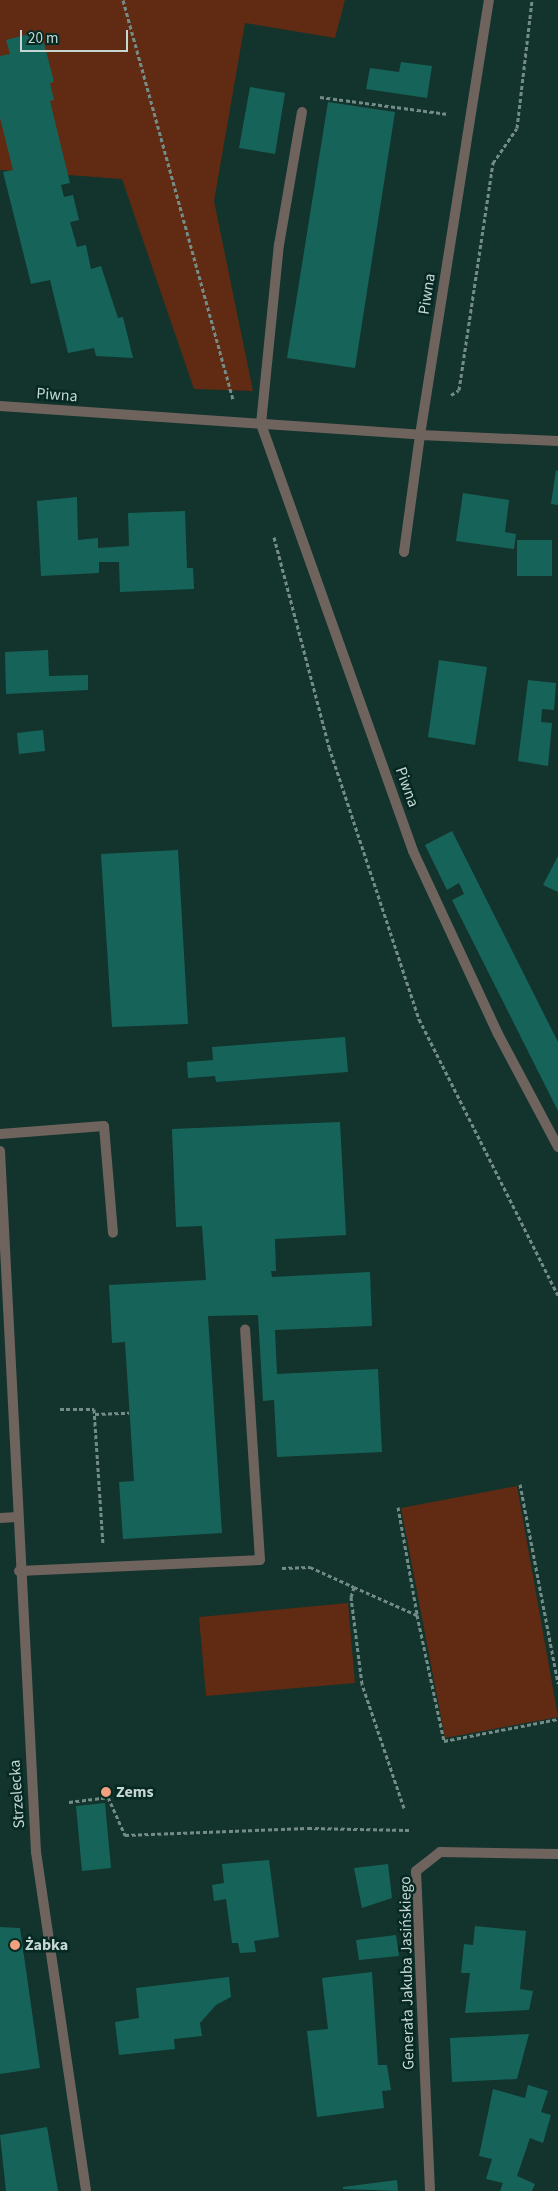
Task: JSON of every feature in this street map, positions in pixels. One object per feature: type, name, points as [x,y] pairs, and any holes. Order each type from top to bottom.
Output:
[{"type":"street","name":"Piwna","points":[[0,406],[420,436],[489,0]]},
{"type":"street","points":[[261,424],[279,244],[302,112]]},
{"type":"street","name":"Piwna","points":[[261,424],[413,851],[498,1034],[558,1146]]},
{"type":"street","points":[[404,552],[420,436],[558,441]]},
{"type":"street","points":[[0,1134],[104,1126],[114,1233]]},
{"type":"street","name":"Strzelecka","points":[[0,1151],[19,1571],[36,1852],[86,2191]]},
{"type":"street","points":[[19,1571],[260,1560],[245,1329]]},
{"type":"street","points":[[0,1518],[17,1517]]},
{"type":"street","name":"Generała Jakuba Jasińskiego","points":[[430,2191],[416,1871],[440,1852],[558,1854]]},
{"type":"path","points":[[123,0],[241,423]]},
{"type":"path","points":[[448,397],[459,390],[493,163],[517,128],[532,0]]},
{"type":"path","points":[[302,112],[311,96],[470,118]]},
{"type":"path","points":[[273,534],[329,747],[418,1020],[558,1295]]},
{"type":"path","points":[[60,1409],[94,1409],[106,1567]]},
{"type":"path","points":[[95,1414],[129,1413]]},
{"type":"path","points":[[520,1484],[558,1683]]},
{"type":"path","points":[[398,1507],[417,1615],[444,1741],[558,1719]]},
{"type":"path","points":[[260,1560],[271,1569],[310,1567],[417,1615]]},
{"type":"path","points":[[354,1587],[351,1597],[362,1684],[404,1808]]},
{"type":"path","points":[[69,1802],[108,1797],[126,1835],[308,1828],[409,1830]]},
{"type":"shaded area","points":[[0,0],[345,0],[335,38],[245,23],[214,201],[253,391],[194,389],[122,179],[0,170]]},
{"type":"shaded area","points":[[517,1486],[558,1717],[445,1738],[401,1508]]},
{"type":"shaded area","points":[[348,1603],[355,1683],[206,1696],[199,1617]]},
{"type":"building","points":[[41,31],[54,82],[50,83],[54,100],[50,101],[70,183],[61,185],[64,197],[73,195],[79,220],[70,222],[77,247],[86,245],[91,269],[101,266],[118,318],[123,317],[133,358],[96,356],[94,348],[68,353],[50,280],[31,284],[3,172],[13,170],[0,118],[0,56],[10,54],[6,40]]},
{"type":"building","points":[[401,62],[432,66],[427,98],[366,89],[370,68],[399,72]]},
{"type":"building","points":[[250,87],[285,93],[275,154],[239,148]]},
{"type":"building","points":[[328,102],[395,112],[355,368],[287,358]]},
{"type":"building","points":[[556,470],[558,471],[558,505],[551,504]]},
{"type":"building","points":[[463,493],[509,500],[505,532],[516,534],[514,549],[456,541]]},
{"type":"building","points":[[77,497],[78,540],[98,538],[98,548],[129,546],[128,513],[185,511],[187,568],[193,568],[194,589],[120,592],[119,562],[99,562],[99,573],[41,576],[37,501]]},
{"type":"building","points":[[517,540],[552,540],[552,576],[517,576]]},
{"type":"building","points":[[48,650],[49,676],[88,675],[88,690],[6,694],[5,652]]},
{"type":"building","points":[[439,660],[487,667],[475,745],[428,737]]},
{"type":"building","points":[[528,680],[556,683],[554,710],[542,709],[541,722],[552,723],[548,766],[518,761]]},
{"type":"building","points":[[43,730],[45,751],[19,754],[17,733]]},
{"type":"building","points":[[452,831],[558,1042],[558,1111],[452,900],[464,894],[459,883],[447,890],[425,845]]},
{"type":"building","points":[[178,850],[188,1024],[112,1027],[101,854]]},
{"type":"building","points":[[558,856],[558,892],[543,885]]},
{"type":"building","points":[[345,1037],[348,1072],[216,1082],[215,1076],[188,1078],[187,1062],[213,1060],[212,1047]]},
{"type":"building","points":[[340,1122],[346,1235],[275,1239],[276,1271],[271,1271],[272,1277],[370,1272],[372,1326],[275,1330],[277,1374],[378,1369],[382,1452],[277,1457],[274,1400],[263,1401],[258,1315],[208,1316],[222,1533],[123,1539],[119,1482],[134,1481],[125,1342],[112,1343],[109,1285],[206,1280],[202,1226],[176,1227],[172,1129]]},
{"type":"building","points":[[105,1803],[111,1868],[82,1871],[76,1806]]},
{"type":"building","points":[[269,1860],[279,1937],[254,1941],[256,1952],[240,1953],[238,1943],[232,1943],[226,1899],[214,1901],[212,1885],[224,1883],[222,1864]]},
{"type":"building","points":[[388,1864],[392,1898],[362,1908],[354,1868]]},
{"type":"building","points":[[475,1926],[526,1931],[520,1989],[533,1991],[529,2010],[465,2013],[470,1973],[461,1973],[464,1944],[473,1945]]},
{"type":"building","points":[[0,1927],[20,1928],[40,2068],[0,2074]]},
{"type":"building","points":[[396,1935],[399,1956],[359,1960],[356,1940]]},
{"type":"building","points":[[372,1972],[378,2065],[387,2065],[391,2090],[382,2091],[384,2108],[317,2117],[307,2031],[328,2029],[322,1978]]},
{"type":"building","points":[[229,1977],[231,1997],[216,2005],[200,2023],[202,2036],[174,2039],[175,2049],[119,2055],[115,2022],[139,2018],[136,1988]]},
{"type":"building","points":[[529,2034],[517,2079],[452,2082],[450,2038]]},
{"type":"building","points":[[528,2085],[548,2091],[541,2112],[551,2115],[543,2143],[530,2138],[517,2176],[535,2184],[532,2191],[500,2191],[503,2183],[486,2179],[492,2159],[479,2156],[493,2089],[525,2098]]},
{"type":"building","points":[[47,2127],[58,2191],[6,2191],[0,2135]]},
{"type":"building","points":[[397,2180],[398,2191],[343,2189],[343,2187]]},
{"type":"place","name":"Zems","points":[[106,1792]]},
{"type":"place","name":"Żabka","points":[[15,1945]]}]
